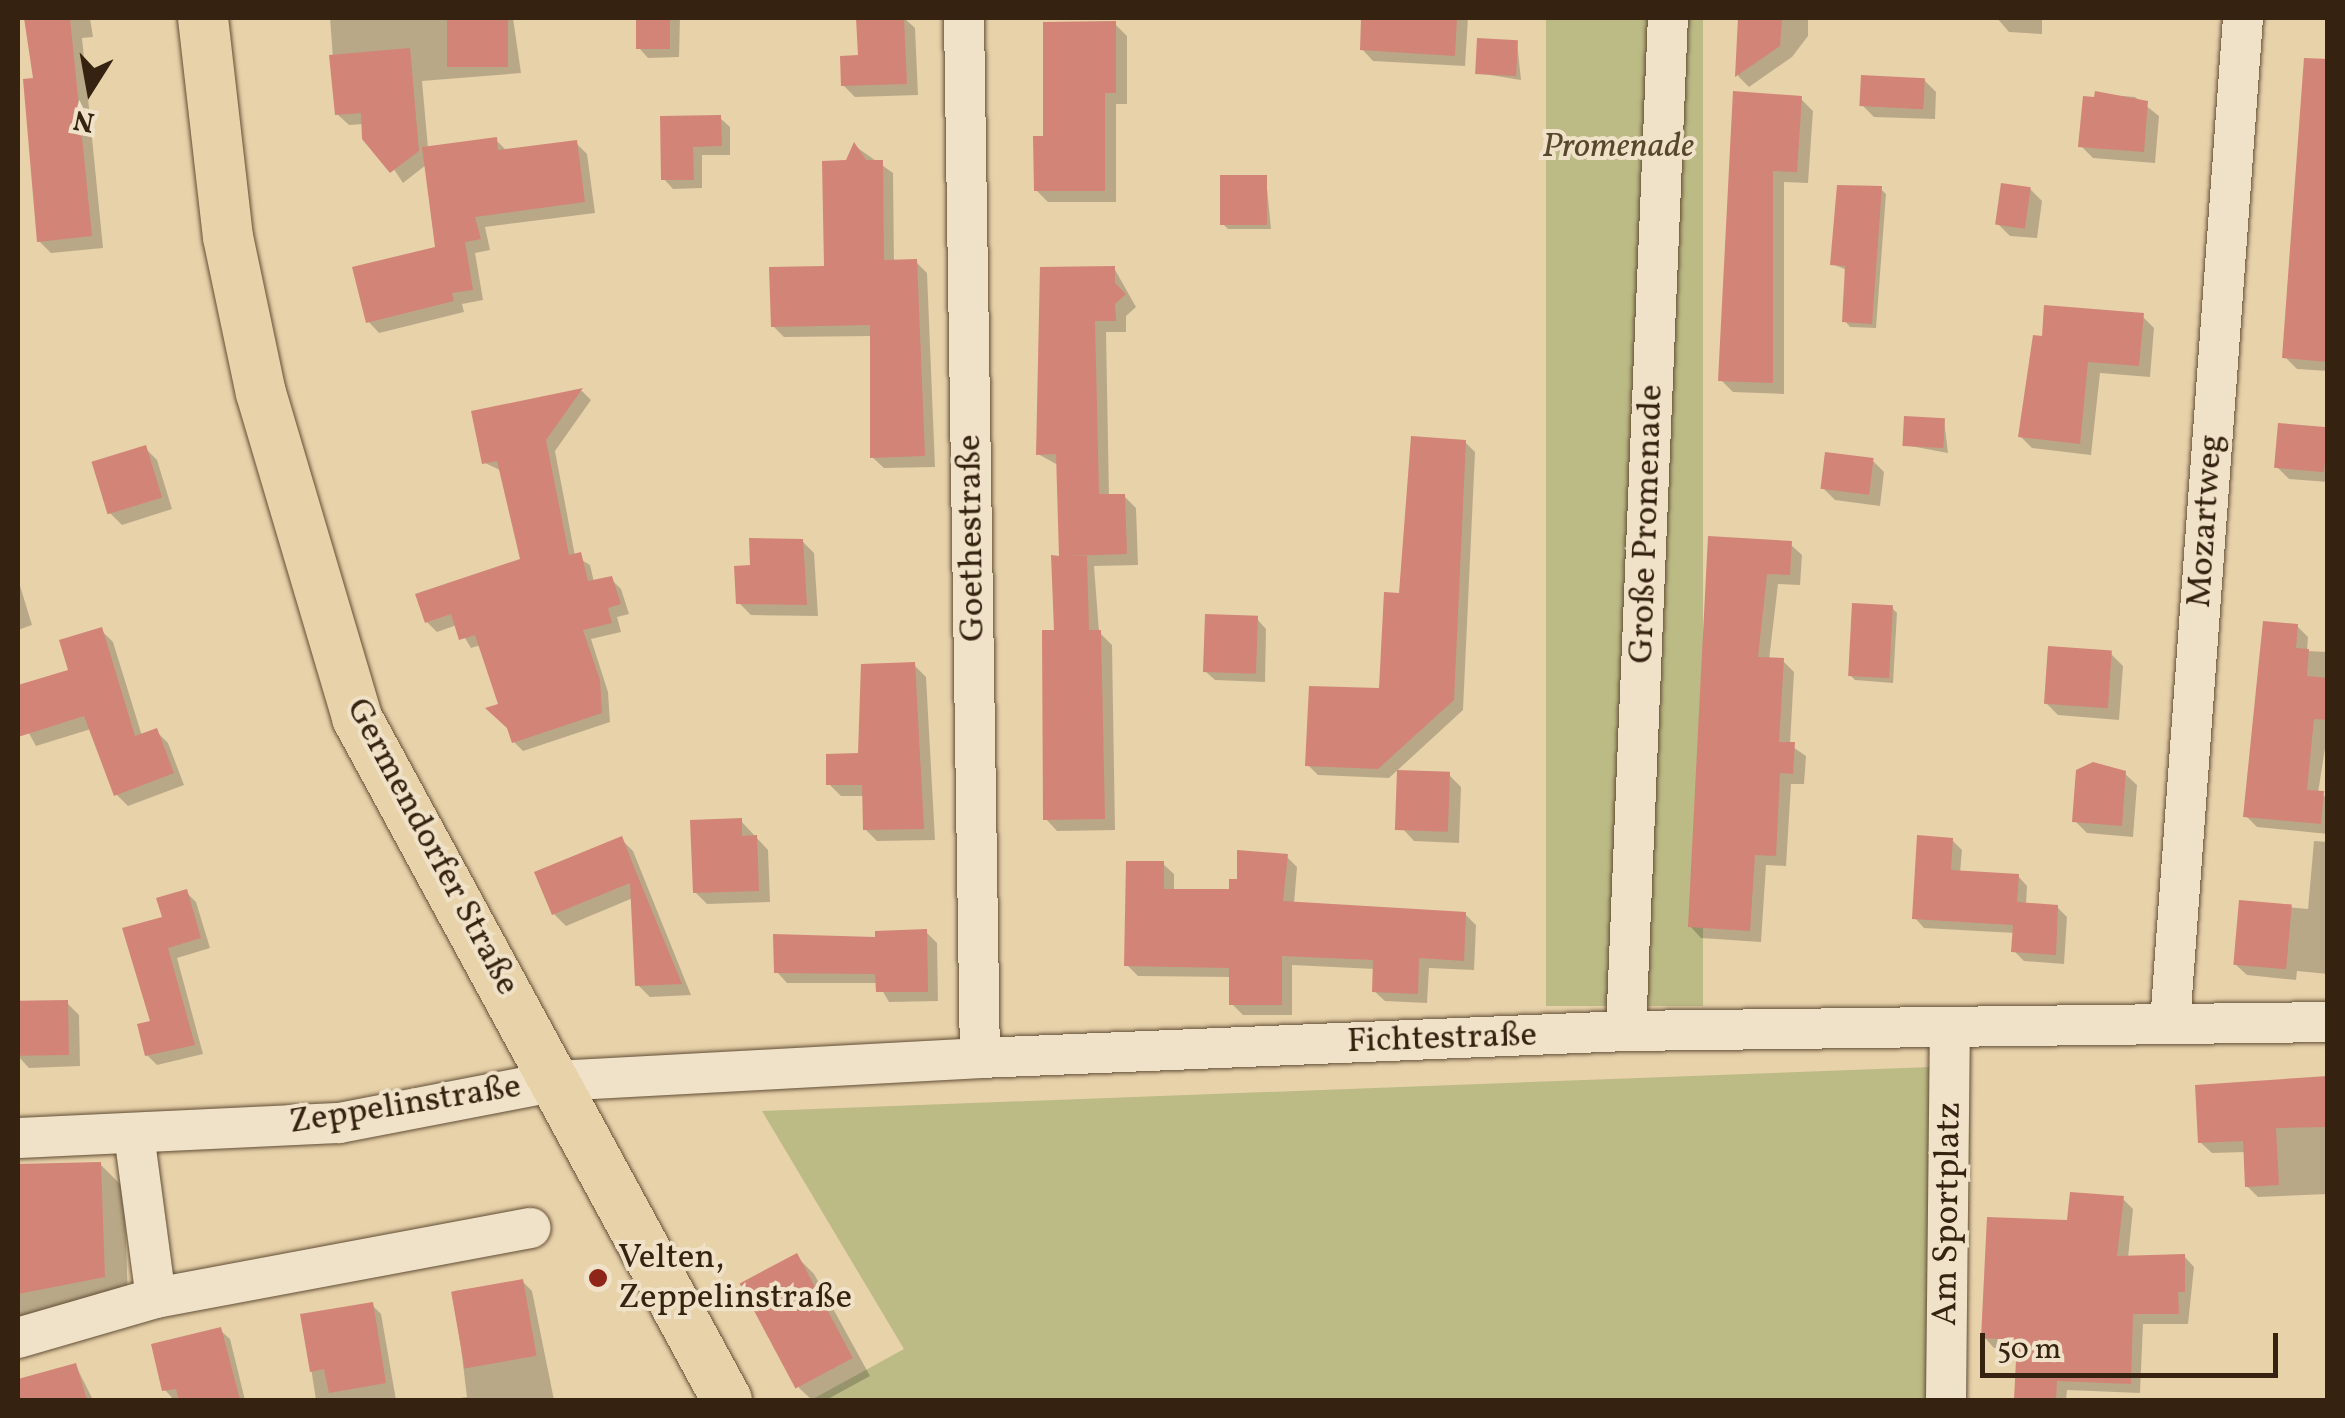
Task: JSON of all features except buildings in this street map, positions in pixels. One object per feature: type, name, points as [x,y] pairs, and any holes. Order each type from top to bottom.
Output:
[{"type":"main road","name":"Germendorfer Straße","points":[[202,18],[228,236],[261,393],[357,718],[558,1081],[727,1400]]},
{"type":"street","name":"Goethestraße","points":[[964,18],[980,1058]]},
{"type":"street","name":"Große Promenade","points":[[1626,1031],[1668,18]]},
{"type":"street","name":"Mozartweg","points":[[2170,1024],[2243,18]]},
{"type":"street","name":"Fichtestraße","points":[[558,1081],[980,1058],[1626,1031],[2328,1022]]},
{"type":"street","name":"Am Sportplatz","points":[[1946,1400],[1950,1028]]},
{"type":"street","name":"Zeppelinstraße","points":[[18,1138],[339,1123],[558,1081]]},
{"type":"street","points":[[134,1134],[156,1298]]},
{"type":"street","points":[[18,1338],[156,1298],[531,1228]]},
{"type":"green space","name":"Promenade","points":[[1546,18],[1703,18],[1703,1006],[1546,1006]]},
{"type":"green space","points":[[1931,1067],[1928,1400],[811,1400],[904,1349],[762,1111]]},
{"type":"place","name":"Velten, Zeppelinstraße","points":[[598,1278]]}]
